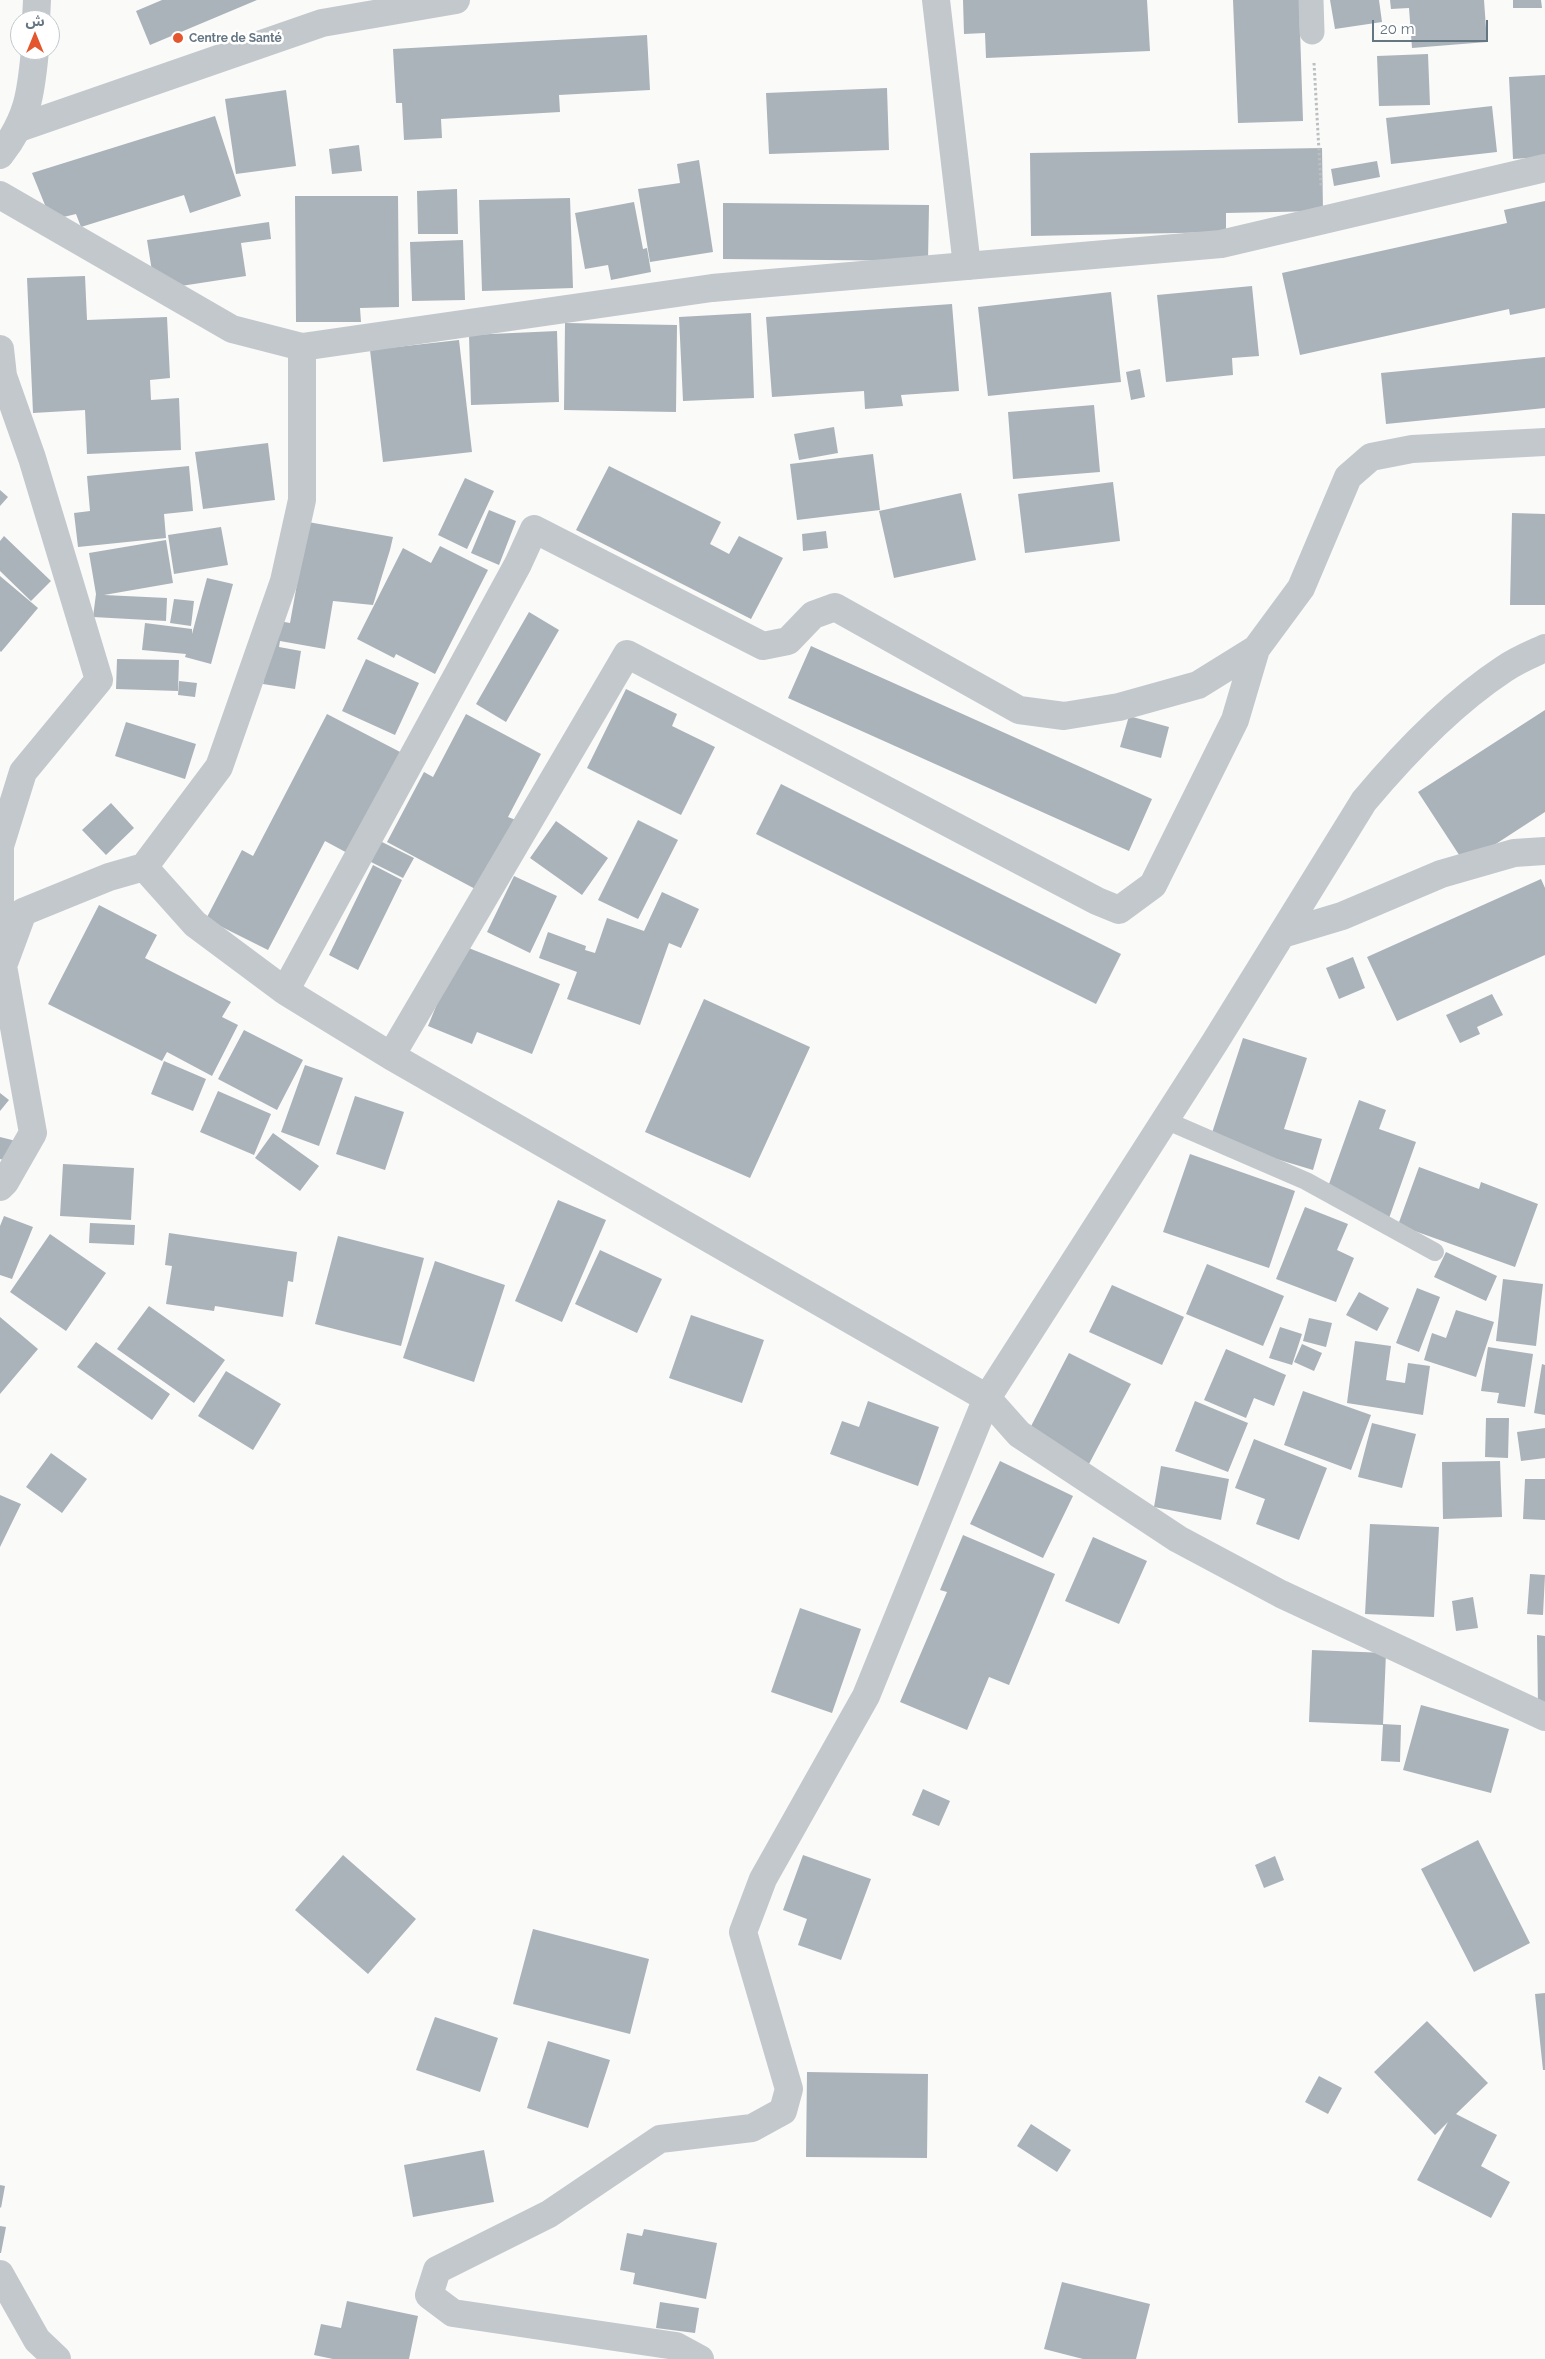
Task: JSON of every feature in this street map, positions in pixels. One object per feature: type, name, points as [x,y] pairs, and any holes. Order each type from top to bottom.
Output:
[{"type":"street","points":[[19,128],[322,23],[456,0]]},
{"type":"street","points":[[936,0],[967,266]]},
{"type":"street","points":[[1311,0],[1312,32]]},
{"type":"street","points":[[1,153],[19,128],[31,93],[34,60]]},
{"type":"street","points":[[0,195],[232,330],[302,347],[712,288],[1221,244],[1545,168]]},
{"type":"street","points":[[3,966],[23,912],[109,877],[144,867],[219,767],[284,581],[302,500],[302,347]]},
{"type":"street","points":[[0,349],[3,376],[32,458],[99,680],[23,772],[0,846],[0,925],[3,966],[33,1133],[5,1182],[0,1187]]},
{"type":"street","points":[[391,1056],[627,654],[1097,902],[1119,910],[1153,885],[1235,720],[1256,649],[1301,588],[1348,477],[1370,457],[1412,449],[1545,442]]},
{"type":"street","points":[[285,991],[518,564],[534,529],[763,646],[788,640],[812,616],[835,607],[1019,710],[1064,716],[1119,707],[1198,685],[1256,649]]},
{"type":"street","points":[[700,2359],[676,2346],[453,2313],[429,2295],[437,2270],[549,2214],[660,2139],[752,2128],[783,2111],[789,2089],[743,1932],[763,1879],[866,1696],[987,1398],[1165,1120],[1364,801],[1388,772],[1430,729],[1505,668],[1545,648]]},
{"type":"street","points":[[1282,934],[1342,916],[1441,874],[1514,853],[1545,851]]},
{"type":"street","points":[[144,867],[195,924],[285,991],[391,1056],[987,1398],[1019,1434],[1178,1539],[1281,1594],[1545,1717]]},
{"type":"street","points":[[0,2274],[37,2340],[57,2359]]},
{"type":"lane","points":[[1165,1120],[1306,1181],[1435,1252]]},
{"type":"path","points":[[1312,32],[1323,220]]},
{"type":"building","points":[[162,0],[257,0],[150,45],[136,11]]},
{"type":"building","points":[[963,0],[1147,0],[1150,51],[986,58],[985,33],[964,34]]},
{"type":"building","points":[[1233,0],[1299,0],[1303,121],[1238,123]]},
{"type":"building","points":[[1330,0],[1379,0],[1382,22],[1335,29]]},
{"type":"building","points":[[1390,0],[1484,0],[1487,42],[1412,48],[1409,8],[1391,9]]},
{"type":"building","points":[[1513,0],[1541,0],[1542,8],[1513,8]]},
{"type":"building","points":[[647,35],[650,90],[559,95],[560,112],[441,119],[442,138],[404,140],[402,103],[396,103],[393,49]]},
{"type":"building","points":[[1428,54],[1430,105],[1379,106],[1377,56]]},
{"type":"building","points":[[1545,75],[1545,157],[1513,159],[1509,77]]},
{"type":"building","points":[[887,88],[889,150],[769,154],[766,93]]},
{"type":"building","points":[[286,90],[296,166],[236,174],[225,99]]},
{"type":"building","points":[[1492,106],[1497,152],[1391,164],[1386,118]]},
{"type":"building","points":[[215,116],[241,196],[190,213],[184,195],[81,227],[76,214],[51,220],[32,173]]},
{"type":"building","points":[[359,145],[362,171],[332,174],[329,149]]},
{"type":"building","points":[[1322,148],[1323,211],[1226,213],[1226,232],[1031,236],[1030,153]]},
{"type":"building","points":[[699,160],[713,252],[650,262],[638,189],[680,183],[677,164]]},
{"type":"building","points":[[1377,161],[1380,177],[1334,186],[1331,169]]},
{"type":"building","points":[[457,189],[458,234],[418,234],[417,191]]},
{"type":"building","points":[[295,196],[398,196],[399,307],[360,308],[361,322],[296,322]]},
{"type":"building","points":[[570,198],[573,288],[482,291],[479,200]]},
{"type":"building","points":[[1545,201],[1545,308],[1510,315],[1509,309],[1300,355],[1282,273],[1507,223],[1504,210]]},
{"type":"building","points":[[634,202],[643,249],[647,248],[651,272],[611,280],[608,265],[585,269],[575,213]]},
{"type":"building","points":[[723,203],[929,205],[928,261],[723,259]]},
{"type":"building","points":[[269,222],[271,239],[241,243],[246,276],[155,290],[147,240]]},
{"type":"building","points":[[463,240],[465,300],[412,301],[410,242]]},
{"type":"building","points":[[85,276],[87,320],[167,317],[170,378],[150,380],[151,400],[179,398],[181,450],[87,454],[85,410],[33,413],[27,278]]},
{"type":"building","points":[[1252,286],[1259,356],[1232,358],[1233,375],[1166,382],[1157,295]]},
{"type":"building","points":[[1111,292],[1121,382],[988,396],[978,307]]},
{"type":"building","points":[[952,304],[959,391],[901,395],[903,406],[865,409],[864,391],[772,397],[766,317]]},
{"type":"building","points":[[751,313],[754,398],[683,401],[679,317]]},
{"type":"building","points":[[565,323],[677,325],[676,412],[564,410]]},
{"type":"building","points":[[557,331],[559,402],[471,405],[469,335]]},
{"type":"building","points":[[459,340],[472,452],[383,462],[370,350]]},
{"type":"building","points":[[1545,357],[1545,408],[1386,424],[1381,373]]},
{"type":"building","points":[[1140,369],[1145,397],[1131,400],[1126,372]]},
{"type":"building","points":[[1094,405],[1100,472],[1013,479],[1008,412]]},
{"type":"building","points":[[834,427],[838,453],[799,460],[794,434]]},
{"type":"building","points":[[268,443],[275,500],[203,509],[195,452]]},
{"type":"building","points":[[873,454],[880,510],[797,520],[790,464]]},
{"type":"building","points":[[189,466],[193,511],[164,514],[166,538],[78,547],[74,513],[90,511],[87,476]]},
{"type":"building","points":[[609,466],[721,522],[710,544],[729,554],[739,536],[783,558],[751,619],[576,530]]},
{"type":"building","points":[[465,478],[494,491],[467,549],[438,535]]},
{"type":"building","points":[[1113,482],[1120,541],[1025,553],[1018,494]]},
{"type":"building","points":[[0,490],[8,497],[0,506]]},
{"type":"building","points":[[961,493],[976,560],[894,578],[879,511]]},
{"type":"building","points":[[489,510],[516,521],[499,565],[471,553]]},
{"type":"building","points":[[1512,513],[1545,514],[1545,605],[1510,605]]},
{"type":"building","points":[[308,522],[393,537],[390,550],[373,605],[333,601],[325,649],[280,641],[279,647],[301,651],[295,689],[263,684],[274,620],[290,623]]},
{"type":"building","points":[[221,527],[228,565],[174,574],[168,535]]},
{"type":"building","points":[[826,531],[828,548],[803,551],[802,534]]},
{"type":"building","points":[[4,536],[51,581],[31,601],[0,571],[0,541]]},
{"type":"building","points":[[166,540],[173,583],[104,595],[167,598],[166,621],[93,617],[96,594],[89,553]]},
{"type":"building","points":[[440,546],[488,570],[435,674],[396,654],[394,658],[357,639],[403,548],[431,563]]},
{"type":"building","points":[[0,576],[38,608],[1,652],[0,651]]},
{"type":"building","points":[[207,578],[233,584],[211,664],[185,657],[186,654],[142,650],[145,623],[192,629],[192,634]]},
{"type":"building","points":[[174,599],[194,601],[191,626],[170,623]]},
{"type":"building","points":[[529,612],[559,630],[506,722],[476,704]]},
{"type":"building","points":[[811,646],[1152,799],[1129,851],[788,698]]},
{"type":"building","points":[[117,659],[179,660],[178,691],[116,689]]},
{"type":"building","points":[[366,659],[419,683],[395,735],[342,711]]},
{"type":"building","points":[[179,681],[197,683],[195,697],[178,695]]},
{"type":"building","points":[[626,689],[677,714],[672,726],[715,747],[681,815],[587,768]]},
{"type":"building","points":[[1545,710],[1545,812],[1465,864],[1418,792]]},
{"type":"building","points":[[327,714],[404,754],[351,855],[325,841],[268,950],[206,919],[242,850],[253,856]]},
{"type":"building","points":[[466,714],[541,754],[508,817],[516,820],[479,891],[387,842],[424,772],[433,777]]},
{"type":"building","points":[[1129,716],[1169,727],[1161,758],[1120,747]]},
{"type":"building","points":[[126,722],[196,744],[185,779],[115,756]]},
{"type":"building","points":[[781,784],[1121,954],[1096,1004],[756,834]]},
{"type":"building","points":[[111,803],[134,828],[106,855],[82,830]]},
{"type":"building","points":[[638,820],[678,840],[638,919],[598,900]]},
{"type":"building","points":[[556,821],[608,858],[582,895],[530,858]]},
{"type":"building","points":[[376,839],[414,858],[403,878],[365,859]]},
{"type":"building","points":[[373,865],[402,880],[358,970],[329,955]]},
{"type":"building","points":[[514,876],[557,896],[530,953],[487,932]]},
{"type":"building","points":[[1541,879],[1545,888],[1545,955],[1397,1021],[1367,957]]},
{"type":"building","points":[[662,892],[699,909],[681,948],[669,943],[640,1025],[567,999],[577,972],[539,958],[548,932],[586,946],[585,950],[595,953],[607,918],[644,931]]},
{"type":"building","points":[[99,905],[157,935],[145,958],[231,1002],[222,1017],[238,1025],[212,1076],[167,1052],[162,1061],[48,1004]]},
{"type":"building","points":[[461,945],[560,984],[532,1054],[477,1032],[472,1044],[428,1026]]},
{"type":"building","points":[[1353,957],[1365,988],[1339,999],[1326,968]]},
{"type":"building","points":[[1492,994],[1503,1015],[1477,1027],[1480,1034],[1460,1043],[1446,1015]]},
{"type":"building","points":[[704,999],[810,1047],[750,1178],[645,1132]]},
{"type":"building","points":[[244,1030],[303,1060],[277,1110],[218,1079]]},
{"type":"building","points":[[1243,1038],[1307,1058],[1284,1129],[1322,1139],[1313,1170],[1210,1139]]},
{"type":"building","points":[[164,1061],[206,1079],[193,1111],[151,1094]]},
{"type":"building","points":[[305,1065],[343,1078],[319,1146],[281,1132]]},
{"type":"building","points":[[218,1091],[271,1114],[254,1155],[200,1132]]},
{"type":"building","points":[[0,1093],[9,1100],[0,1111]]},
{"type":"building","points":[[355,1096],[404,1112],[385,1170],[336,1154]]},
{"type":"building","points":[[1359,1100],[1386,1110],[1379,1129],[1416,1142],[1388,1221],[1324,1198]]},
{"type":"building","points":[[273,1133],[319,1166],[300,1191],[255,1158]]},
{"type":"building","points":[[0,1137],[16,1141],[11,1162],[0,1159]]},
{"type":"building","points":[[1190,1154],[1295,1191],[1269,1268],[1163,1232]]},
{"type":"building","points":[[63,1164],[134,1168],[131,1220],[60,1216]]},
{"type":"building","points":[[1419,1167],[1479,1189],[1481,1182],[1538,1204],[1515,1267],[1398,1225]]},
{"type":"building","points":[[558,1200],[606,1220],[562,1322],[515,1301]]},
{"type":"building","points":[[1305,1207],[1348,1224],[1337,1250],[1354,1258],[1336,1302],[1276,1279]]},
{"type":"building","points":[[4,1216],[33,1227],[12,1279],[0,1275],[0,1226]]},
{"type":"building","points":[[90,1223],[135,1225],[134,1245],[89,1243]]},
{"type":"building","points":[[169,1233],[297,1252],[293,1282],[288,1281],[283,1317],[215,1306],[214,1311],[166,1304],[172,1266],[165,1265]]},
{"type":"building","points":[[50,1234],[106,1273],[66,1331],[10,1292]]},
{"type":"building","points":[[338,1236],[424,1258],[401,1346],[315,1324]]},
{"type":"building","points":[[600,1250],[662,1279],[637,1333],[575,1304]]},
{"type":"building","points":[[1446,1252],[1497,1276],[1486,1301],[1434,1277]]},
{"type":"building","points":[[435,1261],[505,1285],[474,1382],[403,1358]]},
{"type":"building","points":[[1207,1264],[1284,1296],[1263,1346],[1186,1314]]},
{"type":"building","points":[[1503,1279],[1543,1284],[1536,1346],[1496,1341]]},
{"type":"building","points":[[1112,1285],[1184,1317],[1162,1365],[1089,1332]]},
{"type":"building","points":[[1417,1288],[1440,1297],[1419,1352],[1396,1343]]},
{"type":"building","points":[[1359,1292],[1389,1308],[1377,1331],[1346,1315]]},
{"type":"building","points":[[149,1306],[225,1360],[194,1403],[117,1349]]},
{"type":"building","points":[[1456,1310],[1494,1322],[1476,1377],[1424,1360],[1432,1333],[1446,1338]]},
{"type":"building","points":[[691,1315],[764,1340],[742,1403],[669,1378]]},
{"type":"building","points":[[0,1317],[38,1349],[0,1394]]},
{"type":"building","points":[[1309,1318],[1332,1323],[1326,1347],[1303,1341]]},
{"type":"building","points":[[1280,1327],[1302,1334],[1292,1365],[1269,1358]]},
{"type":"building","points":[[1355,1341],[1391,1346],[1386,1380],[1405,1383],[1408,1363],[1430,1366],[1423,1415],[1347,1403]]},
{"type":"building","points":[[96,1342],[170,1394],[152,1420],[77,1367]]},
{"type":"building","points":[[1302,1344],[1322,1353],[1314,1371],[1294,1362]]},
{"type":"building","points":[[1488,1347],[1533,1354],[1525,1407],[1497,1403],[1499,1393],[1481,1391]]},
{"type":"building","points":[[1226,1349],[1286,1375],[1274,1406],[1254,1398],[1246,1418],[1204,1400]]},
{"type":"building","points":[[1069,1353],[1131,1384],[1089,1464],[1028,1432]]},
{"type":"building","points":[[1542,1364],[1545,1365],[1545,1415],[1534,1413]]},
{"type":"building","points":[[226,1371],[281,1404],[253,1450],[198,1416]]},
{"type":"building","points":[[1303,1391],[1371,1415],[1351,1470],[1284,1445]]},
{"type":"building","points":[[868,1401],[939,1427],[918,1486],[830,1454],[842,1421],[859,1427]]},
{"type":"building","points":[[1195,1401],[1248,1423],[1228,1472],[1175,1451]]},
{"type":"building","points":[[1486,1418],[1509,1418],[1508,1458],[1485,1457]]},
{"type":"building","points":[[1372,1423],[1416,1434],[1402,1488],[1358,1477]]},
{"type":"building","points":[[1545,1428],[1545,1458],[1521,1461],[1517,1432]]},
{"type":"building","points":[[1254,1439],[1327,1468],[1299,1540],[1256,1524],[1265,1499],[1235,1488]]},
{"type":"building","points":[[51,1453],[87,1479],[62,1513],[26,1487]]},
{"type":"building","points":[[1000,1461],[1073,1496],[1043,1558],[970,1524]]},
{"type":"building","points":[[1500,1461],[1502,1517],[1443,1519],[1442,1462]]},
{"type":"building","points":[[1161,1466],[1229,1479],[1221,1520],[1154,1507]]},
{"type":"building","points":[[1525,1479],[1545,1479],[1545,1520],[1523,1519]]},
{"type":"building","points":[[0,1495],[21,1504],[0,1547]]},
{"type":"building","points":[[1370,1524],[1439,1527],[1434,1617],[1365,1614]]},
{"type":"building","points":[[963,1535],[1055,1574],[1009,1685],[989,1677],[967,1730],[900,1702],[947,1592],[940,1590]]},
{"type":"building","points":[[1093,1537],[1147,1561],[1119,1624],[1065,1601]]},
{"type":"building","points":[[1530,1574],[1545,1575],[1543,1615],[1527,1614]]},
{"type":"building","points":[[1473,1597],[1478,1628],[1456,1631],[1452,1601]]},
{"type":"building","points":[[800,1608],[861,1629],[832,1713],[771,1692]]},
{"type":"building","points":[[1537,1635],[1545,1636],[1545,1707],[1538,1705]]},
{"type":"building","points":[[1312,1650],[1386,1653],[1383,1724],[1401,1725],[1400,1762],[1381,1761],[1383,1725],[1309,1722]]},
{"type":"building","points":[[1421,1705],[1509,1729],[1491,1793],[1403,1770]]},
{"type":"building","points":[[923,1789],[950,1801],[939,1826],[912,1815]]},
{"type":"building","points":[[1478,1840],[1530,1943],[1474,1972],[1421,1869]]},
{"type":"building","points":[[343,1855],[416,1919],[368,1974],[295,1910]]},
{"type":"building","points":[[803,1855],[871,1879],[841,1960],[798,1945],[807,1919],[783,1910]]},
{"type":"building","points":[[1275,1856],[1284,1880],[1264,1888],[1255,1865]]},
{"type":"building","points":[[533,1929],[649,1959],[630,2034],[513,2004]]},
{"type":"building","points":[[1545,1993],[1545,2070],[1543,2070],[1535,1994]]},
{"type":"building","points":[[435,2017],[498,2038],[480,2092],[416,2070]]},
{"type":"building","points":[[1427,2021],[1488,2083],[1456,2114],[1497,2135],[1481,2166],[1510,2182],[1491,2218],[1417,2180],[1448,2122],[1435,2135],[1374,2072]]},
{"type":"building","points":[[548,2041],[610,2060],[588,2128],[527,2108]]},
{"type":"building","points":[[807,2072],[928,2074],[927,2158],[806,2157]]},
{"type":"building","points":[[1319,2076],[1342,2088],[1328,2114],[1305,2102]]},
{"type":"building","points":[[1031,2124],[1071,2150],[1057,2172],[1017,2146]]},
{"type":"building","points":[[484,2150],[494,2202],[413,2217],[404,2165]]},
{"type":"building","points":[[0,2185],[5,2186],[1,2208],[0,2207]]},
{"type":"building","points":[[0,2226],[6,2227],[1,2253],[0,2253]]},
{"type":"building","points":[[644,2229],[717,2243],[706,2299],[633,2284],[635,2273],[620,2270],[627,2233],[642,2236]]},
{"type":"building","points":[[1062,2282],[1150,2304],[1136,2359],[1083,2359],[1044,2349]]},
{"type":"building","points":[[347,2301],[418,2316],[409,2359],[333,2359],[314,2355],[321,2324],[341,2328]]},
{"type":"building","points":[[660,2302],[699,2308],[695,2333],[656,2328]]},
{"type":"place","name":"Centre de Santé","points":[[178,38]]}]
